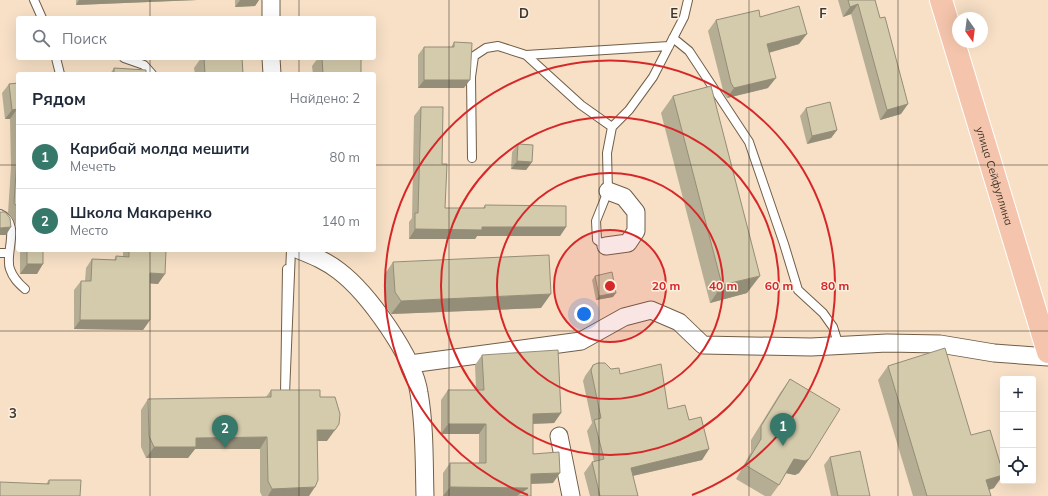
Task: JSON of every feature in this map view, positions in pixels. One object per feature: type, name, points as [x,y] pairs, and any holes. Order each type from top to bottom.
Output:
[{"type":"main road","name":"улица Сейфуллина","points":[[941,0],[1048,352]]},
{"type":"street","points":[[271,0],[271,16]]},
{"type":"street","points":[[271,60],[272,72]]},
{"type":"street","points":[[606,246],[628,243],[636,231],[636,212],[624,196],[608,191]]},
{"type":"street","points":[[305,252],[319,257],[340,271],[362,292],[395,338],[410,364],[419,392],[424,446],[425,496]]},
{"type":"street","points":[[410,364],[581,341],[624,317],[651,310],[679,322],[703,346],[811,347],[887,343],[940,344],[994,353],[1048,357]]},
{"type":"street","points":[[558,436],[571,496]]},
{"type":"lane","points":[[34,0],[41,16]]},
{"type":"lane","points":[[606,246],[597,240],[596,222],[608,191],[607,153],[612,127],[628,110],[653,77],[684,17],[688,0]]},
{"type":"lane","points":[[472,158],[471,77],[474,56],[486,48],[498,46],[526,55],[671,42],[689,51],[749,142],[798,290],[823,313],[833,328],[839,346]]},
{"type":"lane","points":[[526,55],[581,105],[612,127]]},
{"type":"lane","points":[[56,60],[60,72]]},
{"type":"lane","points":[[130,60],[144,65],[150,72]]},
{"type":"lane","points":[[0,214],[5,216],[9,223],[12,237],[9,253],[9,268],[14,279],[25,290]]},
{"type":"lane","points":[[287,269],[286,394],[291,252]]},
{"type":"lane","points":[[0,253],[9,253]]},
{"type":"building","points":[[848,0],[875,0],[880,18],[885,17],[908,104],[887,110],[858,4],[850,7]]},
{"type":"building","points":[[799,6],[807,34],[767,44],[776,78],[734,88],[731,83],[716,20],[759,10],[760,17]]},
{"type":"building","points":[[454,42],[472,43],[470,80],[424,80],[424,47],[454,47]]},
{"type":"building","points":[[204,60],[242,60],[243,72],[205,72]]},
{"type":"building","points":[[322,60],[361,60],[361,72],[323,72]]},
{"type":"building","points":[[114,68],[146,70],[146,72],[114,72]]},
{"type":"building","points":[[16,83],[16,109],[12,110],[9,84]]},
{"type":"building","points":[[711,86],[760,276],[722,285],[673,96]]},
{"type":"building","points":[[830,102],[837,130],[812,136],[806,108]]},
{"type":"building","points":[[421,107],[443,107],[442,164],[447,164],[445,208],[485,208],[485,205],[566,206],[566,227],[482,227],[482,230],[415,229],[415,213],[418,213]]},
{"type":"building","points":[[518,144],[533,145],[532,162],[517,161]]},
{"type":"building","points":[[16,173],[16,206],[14,203]]},
{"type":"building","points":[[0,212],[5,212],[10,218],[11,227],[0,228]]},
{"type":"building","points":[[27,252],[43,252],[43,264],[27,264]]},
{"type":"building","points":[[129,252],[166,252],[165,274],[150,273],[150,320],[80,320],[81,281],[91,281],[92,259],[116,260],[116,256],[129,257]]},
{"type":"building","points":[[549,255],[551,294],[401,301],[395,292],[393,262]]},
{"type":"building","points":[[612,272],[616,293],[599,296],[595,276]]},
{"type":"building","points":[[945,348],[971,435],[990,430],[1000,463],[1000,476],[986,480],[991,496],[927,496],[888,366]]},
{"type":"building","points":[[558,350],[561,413],[533,414],[533,454],[559,452],[560,473],[531,474],[531,496],[516,496],[528,488],[450,487],[450,463],[486,463],[486,424],[448,424],[448,390],[484,390],[482,355]]},
{"type":"building","points":[[605,363],[611,369],[619,368],[620,374],[661,364],[668,409],[685,405],[689,420],[701,417],[709,449],[631,468],[638,496],[600,496],[592,462],[604,459],[594,420],[601,418],[591,370],[593,365]]},
{"type":"building","points":[[790,379],[840,409],[809,459],[805,461],[794,459],[779,485],[745,465],[761,439],[761,426]]},
{"type":"building","points":[[271,390],[320,390],[320,397],[335,397],[340,414],[339,424],[335,430],[317,430],[318,480],[315,487],[272,489],[268,481],[267,437],[196,438],[196,447],[154,447],[149,436],[148,399],[271,397]]},
{"type":"building","points":[[860,451],[870,496],[838,496],[830,457]]},
{"type":"building","points":[[49,480],[81,480],[80,496],[0,496],[0,482],[49,484]]},
{"type":"place","name":"Карибай молда мешити","points":[[783,446]]},
{"type":"place","name":"Школа Макаренко","points":[[225,448]]}]
